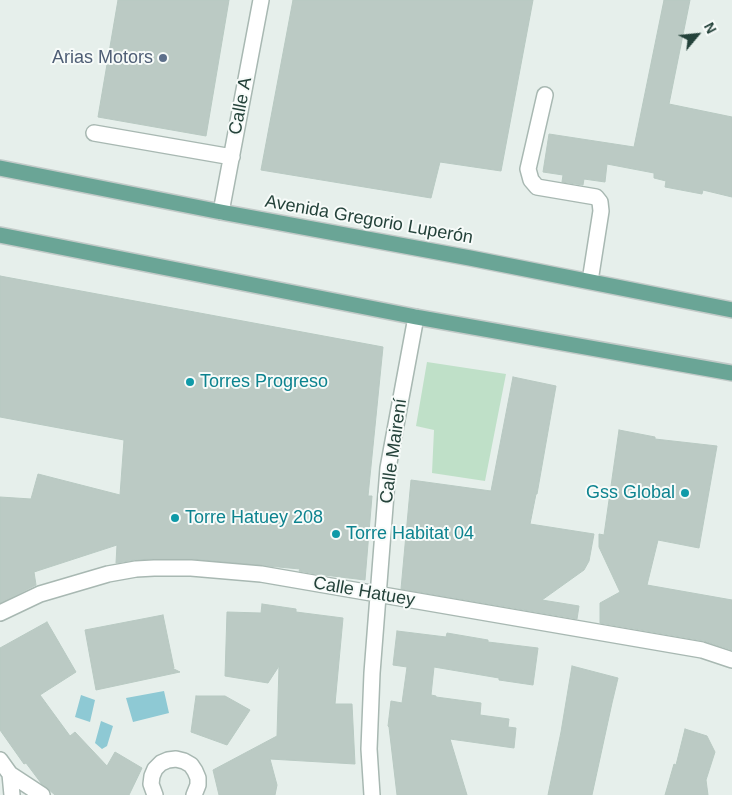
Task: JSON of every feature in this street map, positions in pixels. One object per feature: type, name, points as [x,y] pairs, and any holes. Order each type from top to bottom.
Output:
[{"type":"main road","name":"Avenida Gregorio Luperón","points":[[0,168],[732,310]]},
{"type":"main road","points":[[0,235],[416,316],[732,373]]},
{"type":"street","name":"Calle A","points":[[221,212],[261,0]]},
{"type":"street","points":[[545,95],[528,170],[529,175],[537,187],[596,197],[600,202],[601,210],[590,282]]},
{"type":"street","points":[[94,133],[232,157]]},
{"type":"street","name":"Calle Mairení","points":[[372,795],[369,749],[372,673],[388,468],[416,316]]},
{"type":"street","name":"Calle Hatuey","points":[[0,613],[40,594],[108,574],[136,569],[191,568],[261,574],[702,650],[732,660]]},
{"type":"street","points":[[155,795],[151,784],[155,769],[161,763],[176,759],[191,765],[195,771],[198,785],[194,795]]},
{"type":"street","points":[[0,760],[10,774],[42,795]]},
{"type":"street","points":[[10,774],[12,795]]},
{"type":"green space","points":[[427,362],[506,374],[485,481],[432,473],[434,430],[416,426]]},
{"type":"water","points":[[164,691],[169,713],[133,722],[126,698]]},
{"type":"water","points":[[81,695],[95,700],[90,722],[75,717]]},
{"type":"water","points":[[101,721],[113,726],[107,746],[102,749],[95,743]]},
{"type":"building","name":"Arias Motors","points":[[118,0],[229,0],[206,136],[98,117]]},
{"type":"building","points":[[293,0],[533,0],[501,171],[440,162],[431,198],[261,170]]},
{"type":"building","points":[[664,0],[690,0],[669,104],[732,117],[732,197],[703,190],[702,194],[665,187],[666,181],[654,178],[654,173],[607,164],[605,182],[584,179],[583,185],[562,182],[563,175],[543,172],[549,134],[634,147]]},
{"type":"building","points":[[0,276],[383,347],[368,496],[372,496],[365,580],[316,574],[299,571],[300,569],[192,559],[153,559],[116,563],[117,545],[34,572],[36,585],[0,603],[0,497],[31,499],[38,474],[120,495],[124,440],[0,417]]},
{"type":"building","points":[[513,377],[556,386],[530,524],[594,534],[589,561],[584,570],[542,600],[579,606],[577,619],[401,589],[411,480],[491,491]]},
{"type":"building","points":[[619,430],[655,437],[655,439],[717,446],[699,548],[658,540],[647,585],[732,600],[732,650],[704,641],[600,623],[600,603],[620,592],[599,547],[599,534],[604,535]]},
{"type":"building","points":[[262,604],[296,609],[296,612],[343,618],[335,704],[352,704],[355,764],[270,759],[277,785],[275,795],[219,795],[213,770],[277,736],[279,666],[268,683],[225,676],[227,612],[261,613]]},
{"type":"building","points":[[163,615],[174,668],[172,668],[180,672],[96,690],[85,630]]},
{"type":"building","points":[[47,622],[76,672],[40,695],[70,736],[75,732],[107,766],[115,752],[142,768],[129,795],[55,795],[41,783],[26,763],[24,764],[0,730],[0,648]]},
{"type":"building","points":[[397,631],[446,637],[447,633],[488,640],[488,642],[538,648],[533,685],[434,667],[431,695],[481,703],[480,715],[509,719],[508,727],[516,728],[514,748],[450,739],[467,795],[397,795],[388,726],[391,701],[402,703],[407,667],[393,665]]},
{"type":"building","points":[[572,666],[618,678],[592,795],[548,795],[561,732]]},
{"type":"building","points":[[196,696],[225,696],[250,710],[227,745],[191,732]]},
{"type":"building","points":[[685,729],[707,736],[715,752],[706,780],[708,795],[665,795],[674,764],[676,765]]},
{"type":"place","name":"Arias Motors","points":[[163,58]]},
{"type":"place","name":"Torres Progreso","points":[[190,382]]},
{"type":"place","name":"Gss Global","points":[[685,493]]},
{"type":"place","name":"Torre Hatuey 208","points":[[175,518]]},
{"type":"place","name":"Torre Habitat 04","points":[[336,534]]}]
